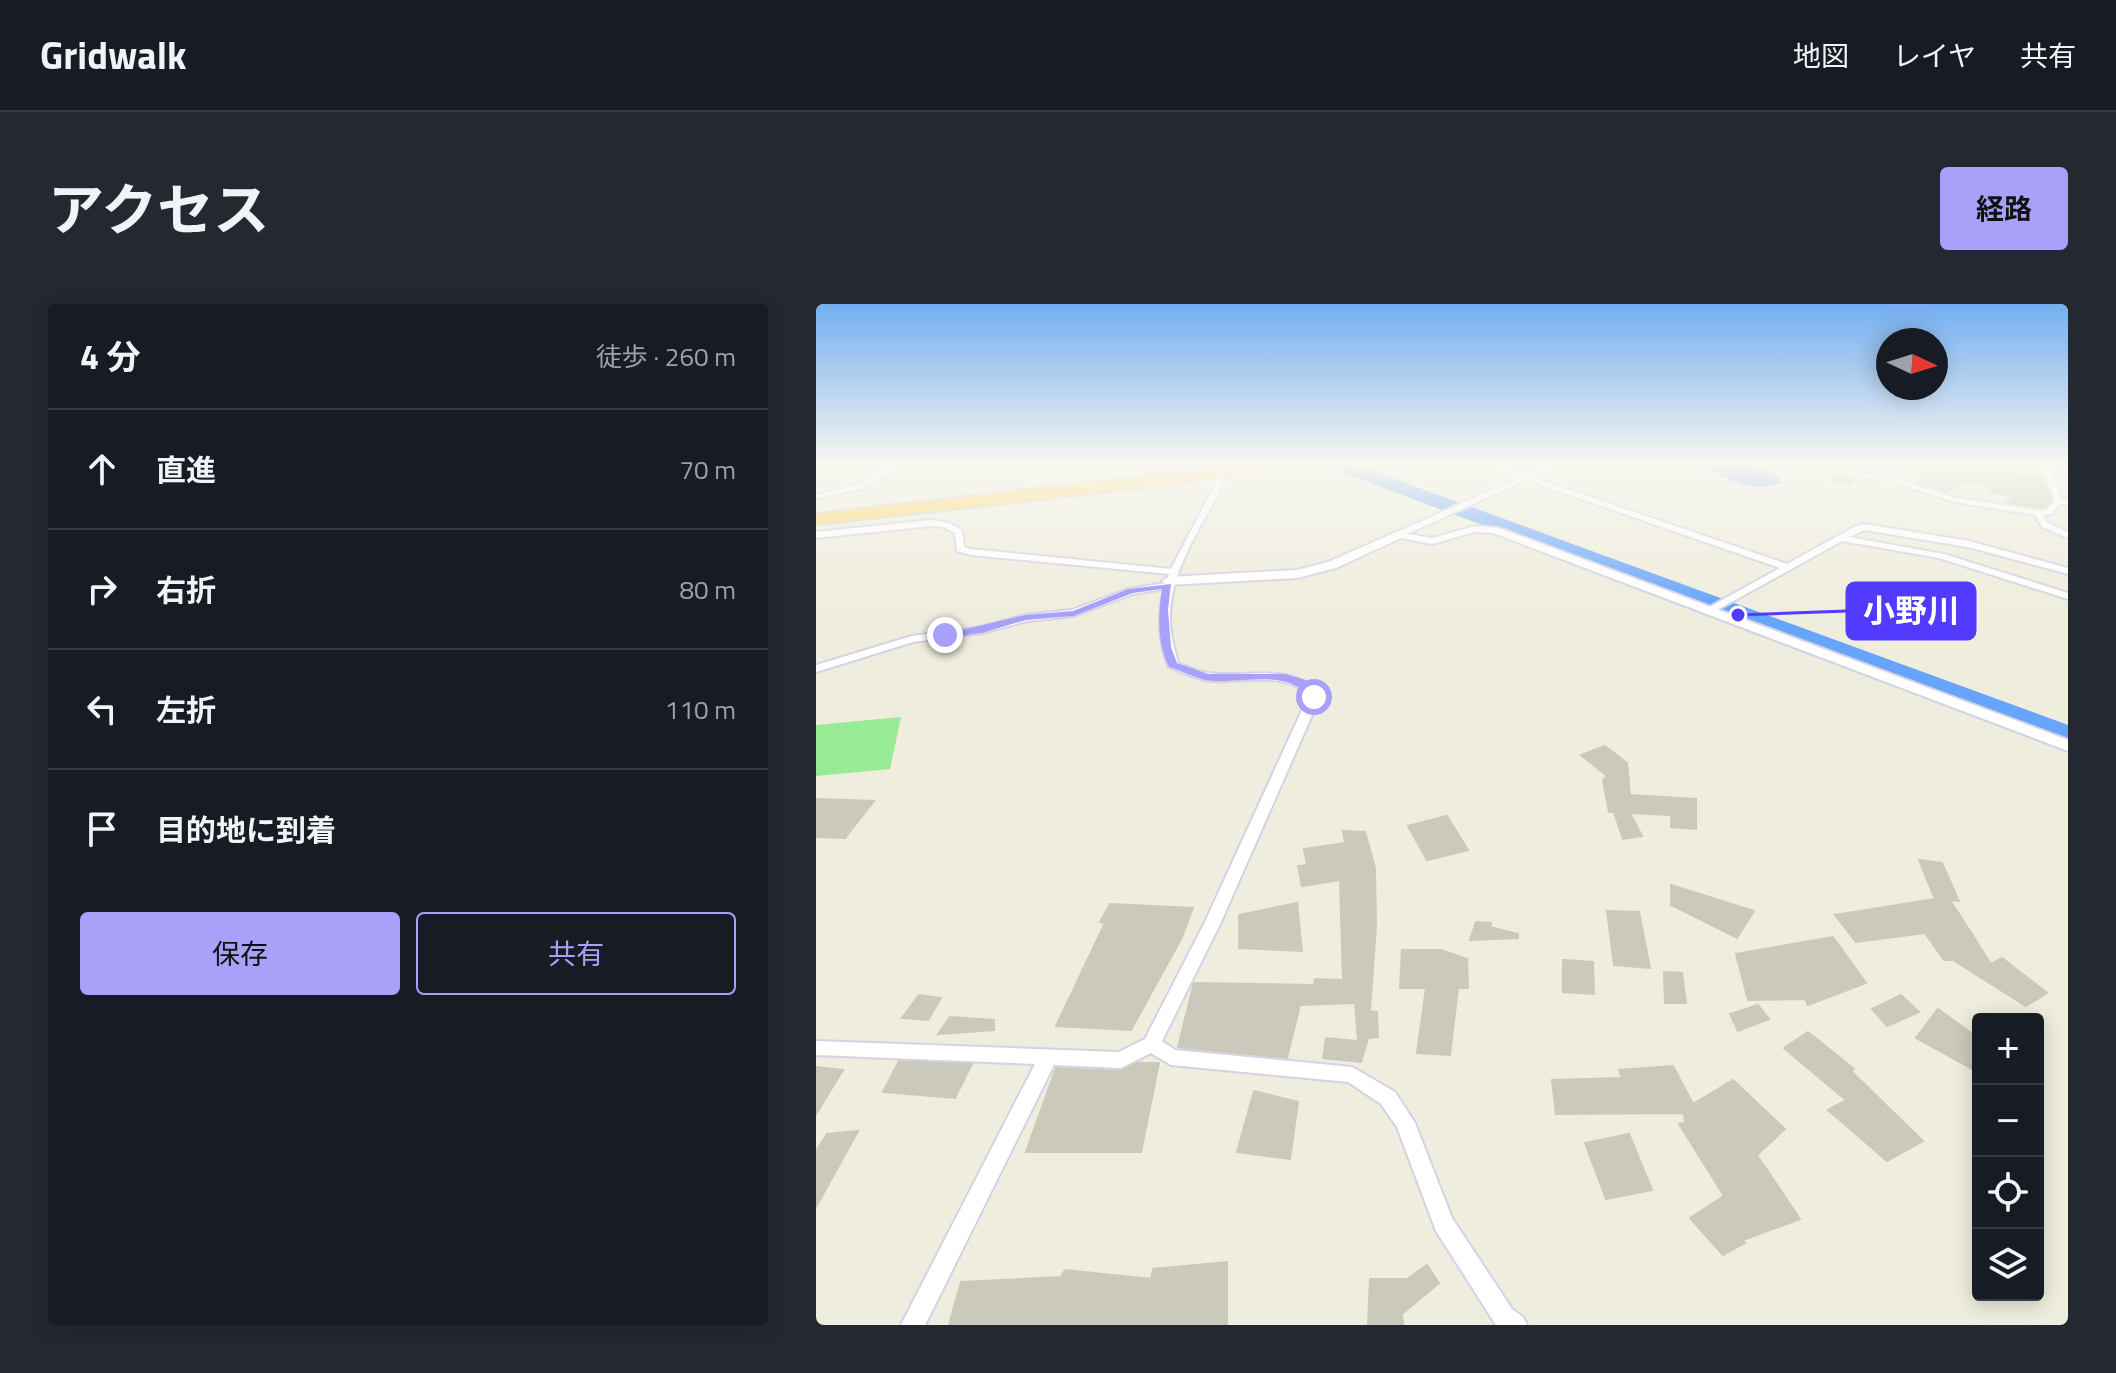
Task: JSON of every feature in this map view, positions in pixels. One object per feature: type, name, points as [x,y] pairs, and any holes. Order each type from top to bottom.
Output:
[{"type":"highway","points":[[816,519],[892,511]]},
{"type":"street","points":[[816,1048],[1121,1060],[1152,1044],[1213,922],[1314,697],[1305,684],[1285,678],[1207,677],[1173,665],[1166,647],[1164,623],[1170,580],[1205,511]]},
{"type":"street","points":[[816,535],[931,523],[946,525],[959,532],[960,549],[971,552],[1170,580],[1297,574],[1332,565],[1452,511]]},
{"type":"street","points":[[1620,511],[1787,567]]},
{"type":"street","points":[[2023,511],[2050,511]]},
{"type":"street","points":[[2038,513],[2045,525],[2068,535]]},
{"type":"street","points":[[1710,610],[1857,529],[1888,529],[1969,544],[2068,571]]},
{"type":"street","points":[[1400,534],[1432,541],[1467,530],[1495,530],[2068,746]]},
{"type":"street","points":[[1840,538],[1941,556],[2068,596]]},
{"type":"street","points":[[816,669],[912,639],[982,630],[1026,618],[1074,613],[1170,580]]},
{"type":"street","points":[[1152,1044],[1171,1057],[1352,1075],[1388,1098],[1405,1123],[1444,1224],[1504,1317],[1515,1325]]},
{"type":"street","points":[[913,1325],[1048,1058]]},
{"type":"green space","points":[[901,717],[890,769],[816,776],[816,725]]},
{"type":"building","points":[[1605,746],[1627,763],[1630,795],[1696,799],[1696,829],[1671,827],[1671,815],[1630,813],[1642,836],[1623,839],[1614,812],[1609,812],[1603,780],[1607,776],[1581,755]]},
{"type":"building","points":[[816,799],[874,801],[845,838],[816,837]]},
{"type":"building","points":[[1447,816],[1468,850],[1427,860],[1408,826]]},
{"type":"building","points":[[1343,831],[1365,832],[1375,868],[1376,925],[1370,1011],[1377,1012],[1378,1037],[1368,1038],[1361,1062],[1323,1058],[1326,1038],[1358,1041],[1355,1003],[1300,1005],[1287,1058],[1178,1047],[1194,983],[1314,985],[1315,979],[1343,980],[1340,880],[1302,886],[1298,866],[1307,865],[1304,849],[1345,843]]},
{"type":"building","points":[[1919,860],[1942,863],[1959,901],[1950,900],[1991,964],[2002,958],[2047,993],[2026,1006],[1953,960],[1944,960],[1925,933],[1856,942],[1835,915],[1935,899]]},
{"type":"building","points":[[1671,885],[1754,911],[1737,938],[1671,905]]},
{"type":"building","points":[[1297,903],[1302,951],[1239,948],[1239,915]]},
{"type":"building","points":[[1110,904],[1193,908],[1181,939],[1131,1030],[1056,1026],[1105,923],[1100,922]]},
{"type":"building","points":[[1607,911],[1639,912],[1650,968],[1614,965]]},
{"type":"building","points":[[1476,922],[1491,923],[1490,927],[1518,934],[1518,938],[1470,940]]},
{"type":"building","points":[[1833,937],[1866,983],[1808,1005],[1805,999],[1748,1000],[1736,954]]},
{"type":"building","points":[[1402,950],[1441,950],[1467,959],[1468,988],[1458,988],[1450,1055],[1417,1053],[1426,988],[1400,988]]},
{"type":"building","points":[[1563,960],[1593,962],[1594,994],[1563,992]]},
{"type":"building","points":[[1664,972],[1682,973],[1686,1003],[1665,1003]]},
{"type":"building","points":[[919,995],[941,998],[928,1020],[902,1018]]},
{"type":"building","points":[[1901,995],[1919,1012],[1887,1026],[1872,1009]]},
{"type":"building","points":[[1758,1005],[1769,1019],[1738,1031],[1730,1014]]},
{"type":"building","points":[[1938,1009],[1972,1034],[1972,1069],[1916,1038]]},
{"type":"building","points":[[950,1017],[994,1020],[994,1030],[938,1034]]},
{"type":"building","points":[[1808,1032],[1854,1069],[1851,1071],[1923,1141],[1887,1161],[1828,1110],[1846,1100],[1784,1048]]},
{"type":"building","points":[[899,1061],[972,1064],[955,1098],[883,1092]]},
{"type":"building","points":[[1137,1063],[1159,1063],[1141,1152],[1026,1152],[1056,1068],[1121,1071]]},
{"type":"building","points":[[1673,1066],[1693,1104],[1733,1080],[1785,1129],[1757,1155],[1800,1219],[1743,1240],[1745,1243],[1723,1255],[1690,1218],[1724,1196],[1679,1124],[1685,1123],[1684,1113],[1556,1114],[1552,1080],[1622,1078],[1619,1070]]},
{"type":"building","points":[[816,1067],[843,1070],[816,1114]]},
{"type":"building","points":[[1254,1091],[1298,1102],[1290,1159],[1237,1152]]},
{"type":"building","points":[[858,1131],[816,1207],[816,1151],[827,1134]]},
{"type":"building","points":[[1629,1134],[1652,1190],[1606,1199],[1585,1143]]},
{"type":"building","points":[[1227,1262],[1227,1325],[949,1325],[961,1282],[1061,1277],[1065,1270],[1151,1279],[1153,1269]]},
{"type":"building","points":[[1427,1265],[1439,1283],[1402,1314],[1403,1325],[1368,1325],[1370,1279],[1407,1279]]},
{"type":"waterway","points":[[1462,511],[2068,735]]},
{"type":"place","name":"小野川","points":[[1738,615]]},
{"type":"route","points":[[945,635],[982,630],[1026,618],[1074,613],[1131,591],[1168,586],[1163,610],[1166,647],[1173,665],[1207,677],[1285,678],[1305,684],[1314,697]]}]
